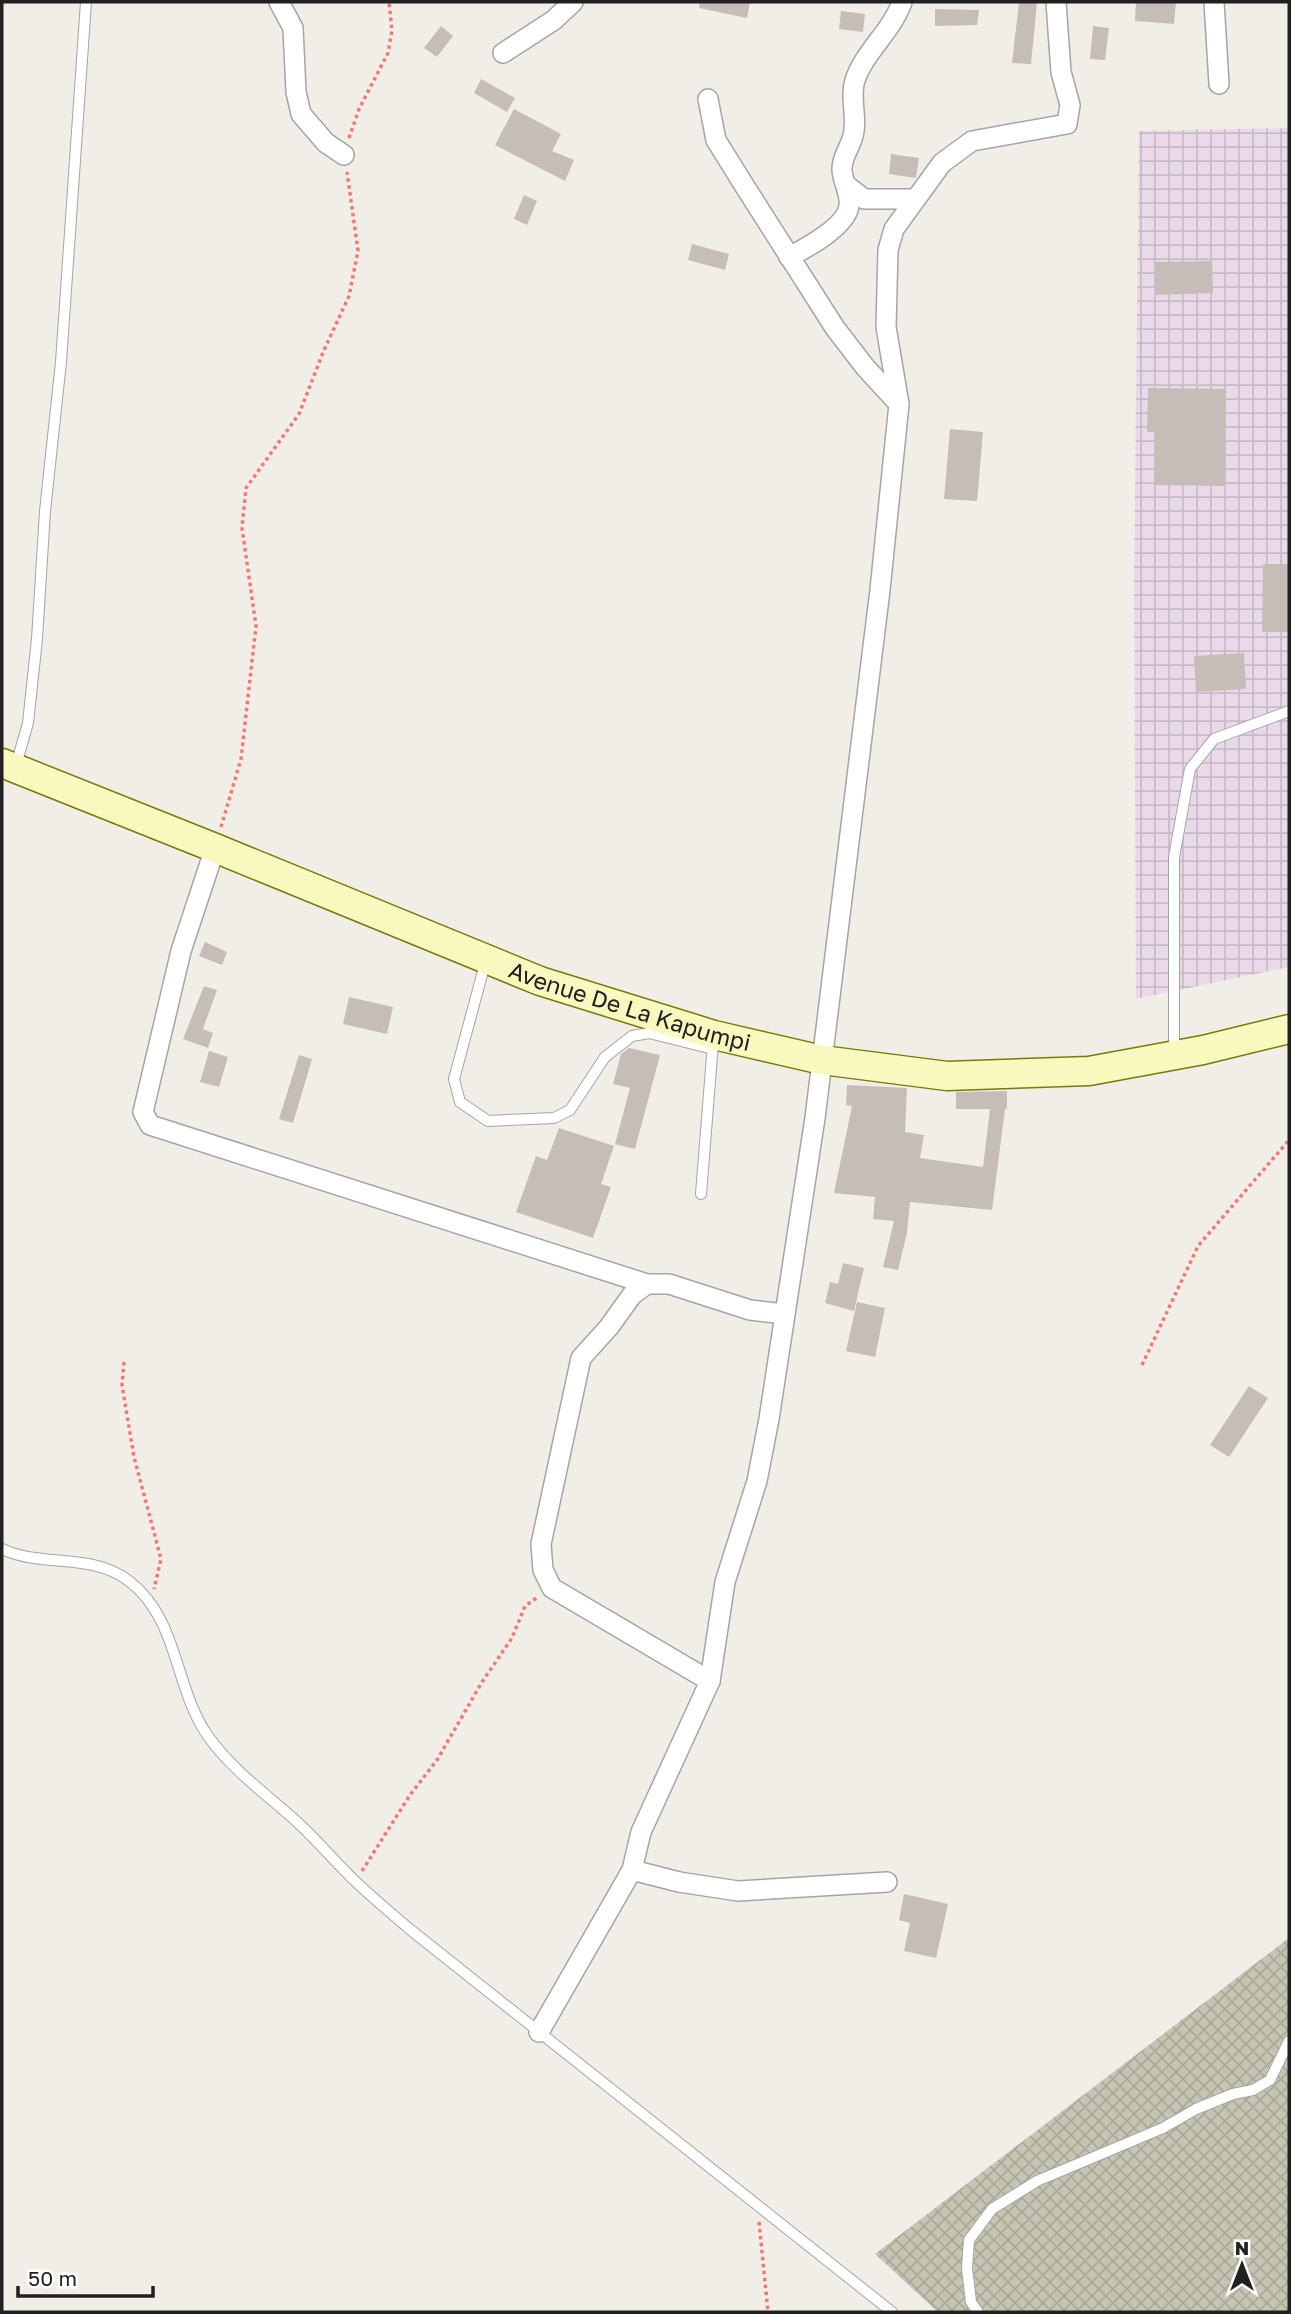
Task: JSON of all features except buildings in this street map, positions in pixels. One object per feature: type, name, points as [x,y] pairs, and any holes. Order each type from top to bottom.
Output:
[{"type":"main road","name":"Avenue De La Kapumpi","points":[[8,766],[486,960],[713,1042],[822,1060],[947,1076],[1089,1071],[1289,1029]]},
{"type":"street","points":[[279,2],[293,29],[296,92],[301,114],[326,143],[344,155]]},
{"type":"street","points":[[503,53],[554,20],[573,2]]},
{"type":"street","points":[[789,257],[808,247],[845,216],[849,205],[842,170],[844,156],[853,138],[852,90],[856,76],[896,18],[902,2]]},
{"type":"street","points":[[539,2032],[632,1870],[641,1832],[710,1682],[725,1582],[759,1468],[769,1419],[815,1118],[882,578],[899,404],[886,327],[888,250],[894,229],[914,199],[942,163],[972,141],[1067,124],[1070,105],[1059,60],[1056,2]]},
{"type":"street","points":[[1214,2],[1219,84]]},
{"type":"street","points":[[708,99],[716,140],[789,257],[835,328],[865,367],[899,404]]},
{"type":"street","points":[[846,185],[864,199],[914,199]]},
{"type":"street","points":[[215,848],[173,984],[144,1112],[150,1125],[647,1284],[669,1284],[750,1310],[784,1314]]},
{"type":"street","points":[[647,1284],[632,1295],[581,1358],[541,1544],[543,1570],[552,1588],[710,1682]]},
{"type":"street","points":[[632,1870],[680,1882],[738,1891],[887,1882]]},
{"type":"lane","points":[[8,766],[28,723],[37,639],[45,511],[61,362],[86,2]]},
{"type":"lane","points":[[1174,1055],[1174,857],[1190,769],[1214,739],[1289,711]]},
{"type":"lane","points":[[486,960],[454,1079],[460,1102],[488,1121],[554,1118],[570,1110],[605,1057],[632,1036],[649,1033],[713,1042],[701,1194]]},
{"type":"lane","points":[[2,1549],[15,1555],[91,1563],[129,1580],[151,1602],[168,1636],[193,1710],[206,1734],[220,1752],[307,1831],[355,1882],[412,1931],[892,2312]]},
{"type":"lane","points":[[978,2312],[971,2302],[967,2268],[969,2240],[992,2209],[1037,2181],[1163,2128],[1196,2109],[1233,2094],[1253,2090],[1270,2080],[1289,2041]]},
{"type":"path","points":[[215,848],[241,759],[256,626],[242,528],[246,488],[299,414],[349,296],[358,251],[344,155],[359,109],[388,53],[392,31],[389,2]]},
{"type":"path","points":[[1142,1365],[1198,1246],[1289,1140]]},
{"type":"path","points":[[124,1362],[122,1384],[134,1457],[162,1559],[151,1602]]},
{"type":"path","points":[[355,1882],[410,1796],[437,1760],[482,1682],[512,1638],[525,1606],[552,1588]]},
{"type":"path","points":[[757,2206],[768,2312]]},
{"type":"shaded area","points":[[1289,128],[1289,967],[1136,999],[1134,580],[1139,131]]},
{"type":"shaded area","points":[[1289,1938],[1289,2312],[938,2312],[875,2254]]}]
